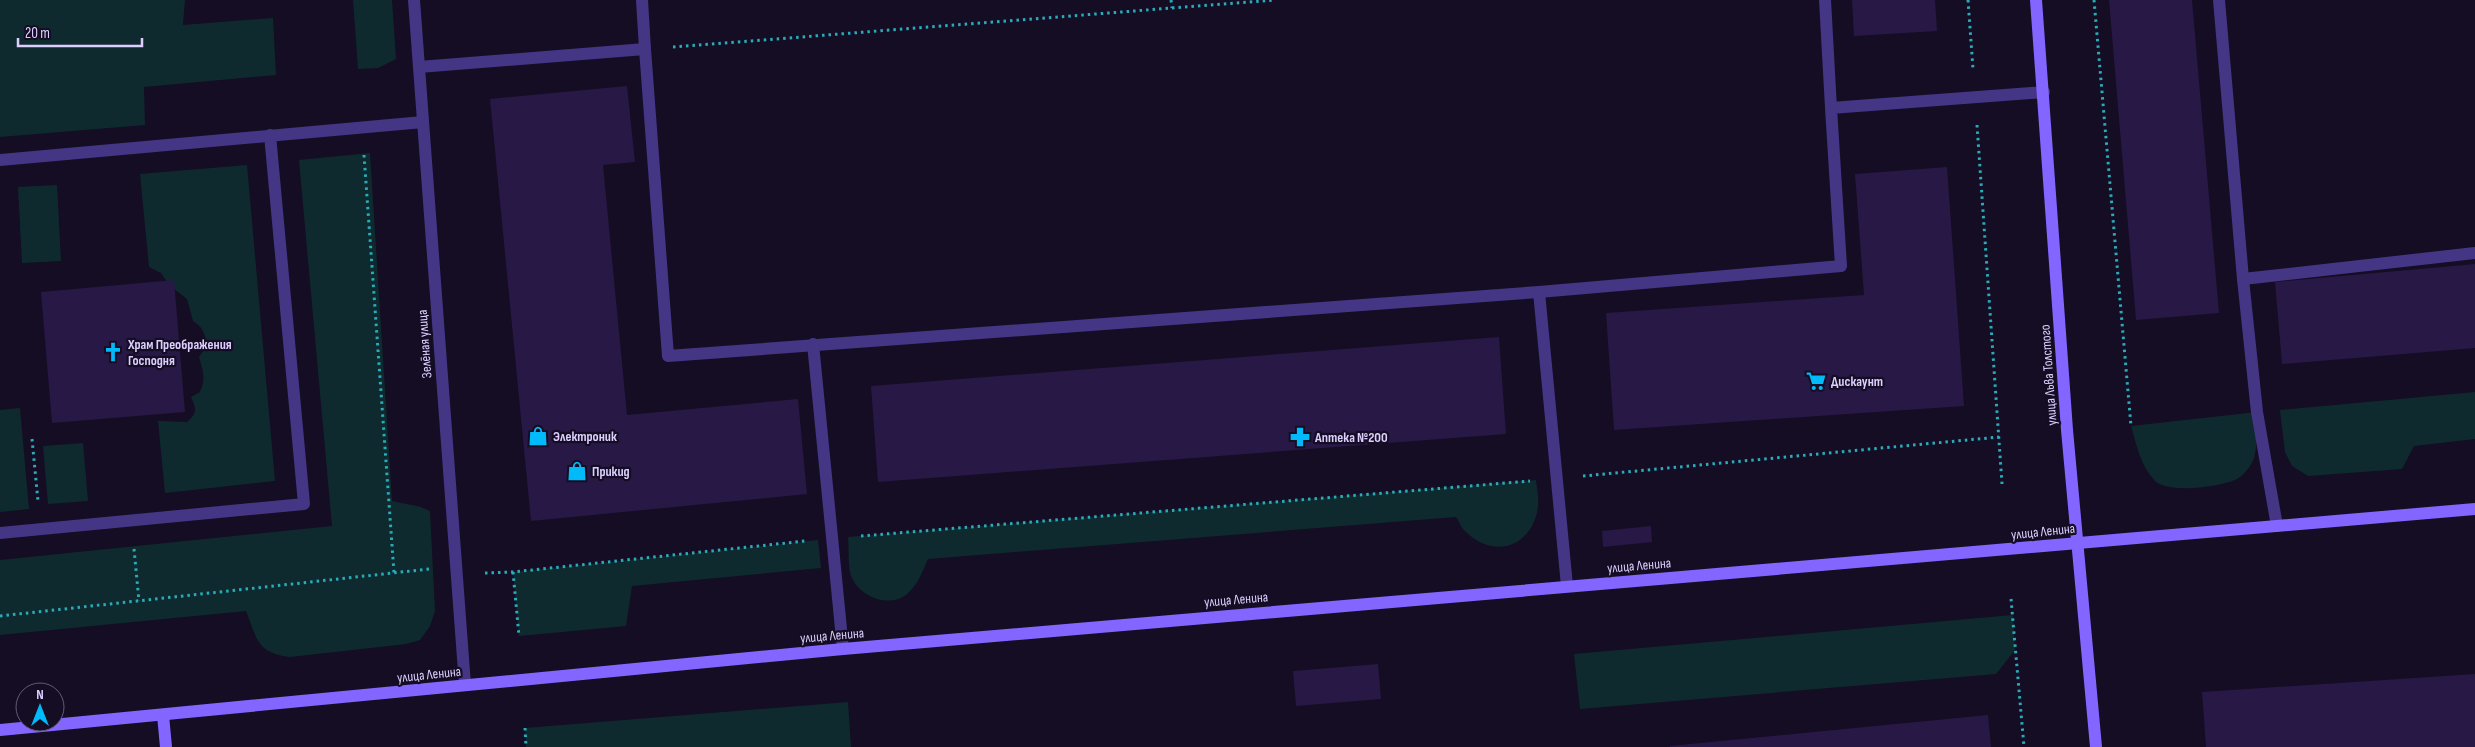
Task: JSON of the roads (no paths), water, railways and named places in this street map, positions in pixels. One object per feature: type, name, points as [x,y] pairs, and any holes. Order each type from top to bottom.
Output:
[{"type":"main road","name":"улица Льва Толстого","points":[[2036,0],[2067,430],[2096,747]]},
{"type":"main road","name":"улица Ленина","points":[[0,730],[843,648],[2475,509]]},
{"type":"main road","points":[[163,715],[166,747]]},
{"type":"street","name":"Зелёная улица","points":[[414,0],[465,685]]},
{"type":"street","points":[[642,0],[668,356],[1539,292],[1842,266],[1825,0]]},
{"type":"street","points":[[2219,0],[2243,278],[2257,412],[2277,526]]},
{"type":"street","points":[[419,67],[645,49]]},
{"type":"street","points":[[1831,108],[2044,92]]},
{"type":"street","points":[[0,160],[423,122]]},
{"type":"street","points":[[0,533],[304,504],[270,135]]},
{"type":"street","points":[[2243,278],[2475,253]]},
{"type":"street","points":[[1539,292],[1567,586]]},
{"type":"street","points":[[813,344],[843,648]]},
{"type":"place","name":"Храм Преображения Господня","points":[[113,352]]},
{"type":"place","name":"Дискаунт","points":[[1816,381]]},
{"type":"place","name":"Электроник","points":[[538,436]]},
{"type":"place","name":"Аптека №200","points":[[1300,437]]},
{"type":"place","name":"Прикид","points":[[577,471]]}]
